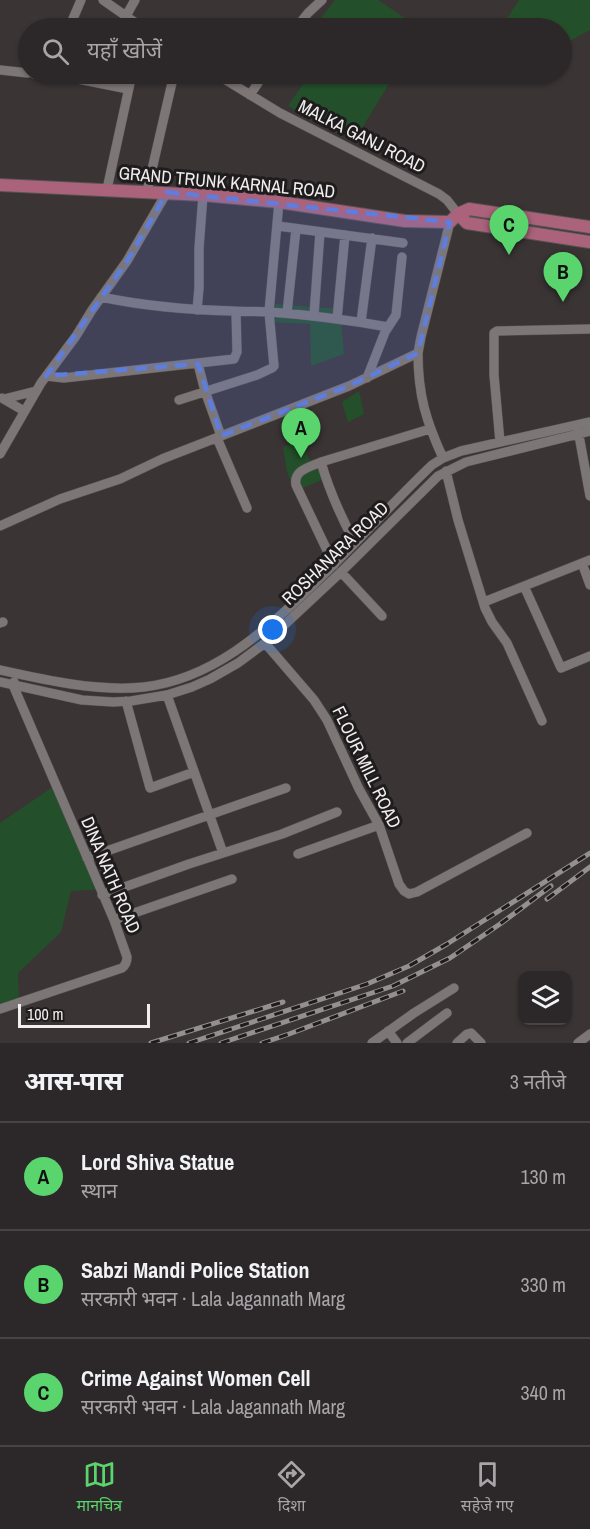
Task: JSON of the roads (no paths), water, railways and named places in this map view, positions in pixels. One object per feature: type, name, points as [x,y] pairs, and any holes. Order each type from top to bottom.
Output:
[{"type":"main road","name":"GRAND TRUNK KARNAL ROAD","points":[[0,185],[203,195],[279,202],[429,223],[454,218],[469,209],[590,227]]},
{"type":"main road","points":[[454,218],[467,223],[590,242]]},
{"type":"street","points":[[73,18],[81,0]]},
{"type":"street","points":[[103,0],[129,18]]},
{"type":"street","points":[[126,16],[135,0]]},
{"type":"street","points":[[304,18],[322,0]]},
{"type":"street","points":[[0,70],[18,72]]},
{"type":"street","points":[[105,84],[128,89]]},
{"type":"street","points":[[107,189],[129,84]]},
{"type":"street","points":[[147,191],[172,84]]},
{"type":"street","name":"MALKA GANJ ROAD","points":[[232,84],[280,113],[439,194],[447,200],[454,218]]},
{"type":"street","points":[[250,95],[257,84]]},
{"type":"street","points":[[0,454],[46,376],[127,261],[167,192]]},
{"type":"street","points":[[197,310],[203,195]]},
{"type":"street","points":[[179,399],[257,375],[274,366],[269,312],[279,202]]},
{"type":"street","points":[[443,458],[424,411],[418,353],[454,218]]},
{"type":"street","points":[[278,226],[403,243]]},
{"type":"street","points":[[287,313],[296,229]]},
{"type":"street","points":[[314,315],[320,232]]},
{"type":"street","points":[[337,319],[345,235]]},
{"type":"street","points":[[361,322],[372,238]]},
{"type":"street","points":[[367,378],[388,327],[396,315],[402,257]]},
{"type":"street","points":[[101,297],[197,310],[314,315],[388,327]]},
{"type":"street","points":[[46,376],[64,378],[230,360],[236,357],[236,312]]},
{"type":"street","points":[[500,442],[494,375],[494,333],[497,331],[590,329]]},
{"type":"street","points":[[0,526],[60,499],[120,479],[162,459],[290,410],[367,378],[418,353]]},
{"type":"street","points":[[198,364],[219,437],[247,508]]},
{"type":"street","points":[[2,398],[36,392]]},
{"type":"street","points":[[2,398],[24,411]]},
{"type":"street","name":"ROSHANARA ROAD","points":[[0,670],[107,688],[163,684],[203,670],[258,635],[338,568],[438,476],[466,462],[578,430],[590,423]]},
{"type":"street","points":[[382,616],[338,568],[295,480],[297,474],[321,462],[430,429]]},
{"type":"street","points":[[578,430],[590,496]]},
{"type":"street","name":"ROSHANARA ROAD","points":[[0,682],[89,701],[126,701],[185,690],[238,663],[265,643],[338,568],[355,543],[432,465],[443,458],[500,442],[578,430],[590,431]]},
{"type":"street","points":[[321,462],[327,483],[355,543]]},
{"type":"street","points":[[446,471],[458,520],[484,602],[492,621],[507,643],[542,721]]},
{"type":"street","points":[[484,602],[586,562],[590,585]]},
{"type":"street","points":[[524,586],[561,668],[590,656]]},
{"type":"street","name":"FLOUR MILL ROAD","points":[[265,643],[320,709],[379,825],[399,884],[404,891],[409,894],[417,892],[527,833]]},
{"type":"street","points":[[13,685],[16,674]]},
{"type":"street","name":"DINA NATH ROAD","points":[[0,1010],[122,968],[125,966],[127,957],[114,920],[13,685]]},
{"type":"street","points":[[167,694],[224,853]]},
{"type":"street","points":[[126,701],[150,788],[194,771]]},
{"type":"street","points":[[87,858],[286,788]]},
{"type":"street","points":[[102,895],[282,834],[338,812]]},
{"type":"street","points":[[298,854],[379,825]]},
{"type":"street","points":[[114,920],[232,879]]},
{"type":"street","points":[[372,1043],[454,988]]},
{"type":"street","points":[[407,1043],[447,1013]]},
{"type":"street","points":[[388,1031],[397,1043]]},
{"type":"street","points":[[457,1043],[471,1033],[481,1043]]},
{"type":"street","points":[[578,1043],[590,1034]]},
{"type":"railway","points":[[189,1043],[367,984],[409,966],[590,853]]},
{"type":"railway","points":[[547,899],[590,867]]},
{"type":"railway","points":[[221,1043],[393,986],[450,958],[551,886]]},
{"type":"railway","points":[[262,1043],[403,991]]},
{"type":"railway","points":[[151,1043],[283,1002]]},
{"type":"place","name":"Crime Against Women Cell","points":[[509,255]]},
{"type":"place","name":"Sabzi Mandi Police Station","points":[[563,302]]},
{"type":"place","name":"Lord Shiva Statue","points":[[301,458]]}]
